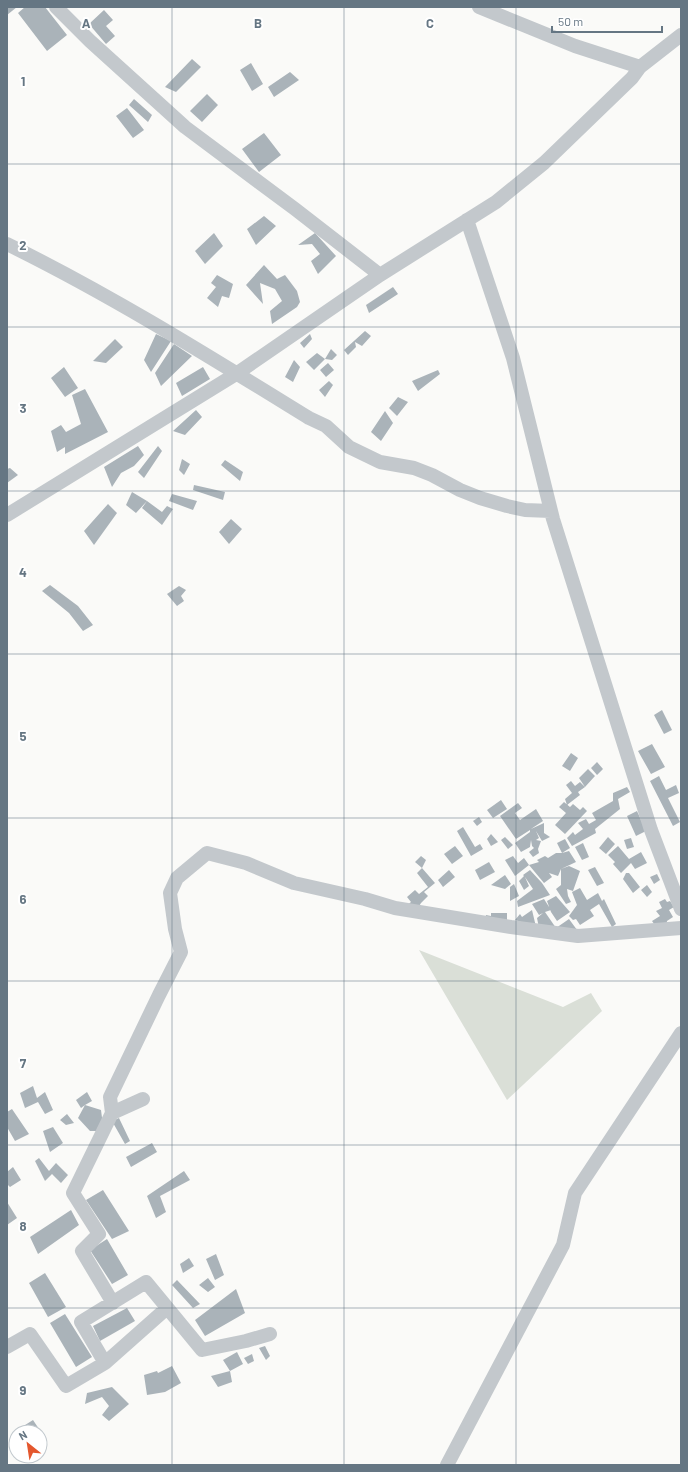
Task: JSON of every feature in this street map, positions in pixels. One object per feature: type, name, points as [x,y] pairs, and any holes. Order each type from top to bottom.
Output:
[{"type":"street","points":[[56,7],[96,47],[185,127],[380,275]]},
{"type":"street","points":[[479,7],[575,46],[640,67]]},
{"type":"street","points":[[7,515],[236,374],[380,275],[496,202],[544,163],[632,78],[640,67],[681,35]]},
{"type":"street","points":[[467,220],[513,358],[551,512],[651,830],[681,909]]},
{"type":"street","points":[[7,244],[131,310],[309,418],[326,426],[349,447],[380,462],[414,468],[432,475],[467,493],[507,506],[525,510],[551,512]]},
{"type":"street","points":[[113,1303],[82,1251],[99,1234],[73,1193],[112,1112],[110,1097],[181,952],[175,929],[170,893],[177,878],[207,853],[246,863],[294,883],[365,899],[395,908],[511,927],[578,936],[681,928]]},
{"type":"street","points":[[447,1465],[563,1244],[575,1193],[681,1033]]},
{"type":"street","points":[[112,1112],[143,1099]]},
{"type":"street","points":[[104,1363],[81,1322],[146,1282],[202,1350],[270,1334]]},
{"type":"street","points":[[7,1347],[30,1334],[66,1386],[104,1363],[167,1308]]},
{"type":"shaded area","points":[[419,950],[563,1007],[591,993],[602,1011],[507,1100]]},
{"type":"building","points":[[7,7],[17,7],[7,15]]},
{"type":"building","points":[[25,7],[45,7],[67,35],[47,51],[18,13]]},
{"type":"building","points":[[104,10],[113,20],[106,26],[115,36],[106,44],[89,24]]},
{"type":"building","points":[[192,59],[201,67],[176,92],[165,87]]},
{"type":"building","points":[[251,63],[263,84],[252,91],[240,70]]},
{"type":"building","points":[[290,72],[299,80],[274,97],[268,87]]},
{"type":"building","points":[[207,94],[218,105],[202,122],[190,111]]},
{"type":"building","points":[[134,99],[152,115],[148,122],[129,105]]},
{"type":"building","points":[[127,108],[144,130],[133,138],[116,116]]},
{"type":"building","points":[[264,133],[281,155],[259,172],[242,149]]},
{"type":"building","points":[[264,216],[276,226],[256,245],[247,229]]},
{"type":"building","points":[[214,233],[223,246],[205,264],[195,251]]},
{"type":"building","points":[[315,233],[336,256],[318,274],[311,261],[320,254],[312,244],[298,245]]},
{"type":"building","points":[[264,265],[277,279],[285,275],[297,291],[300,302],[297,307],[272,324],[270,311],[282,301],[275,289],[260,283],[263,304],[246,285]]},
{"type":"building","points":[[217,275],[233,284],[229,298],[222,296],[218,307],[207,298],[216,287],[211,283]]},
{"type":"building","points":[[393,287],[398,294],[369,313],[366,305]]},
{"type":"building","points":[[365,331],[371,336],[362,346],[355,342],[356,347],[348,355],[344,350]]},
{"type":"building","points":[[156,334],[171,341],[151,372],[144,360]]},
{"type":"building","points":[[310,334],[312,339],[304,348],[300,343]]},
{"type":"building","points":[[115,339],[123,347],[106,363],[93,361]]},
{"type":"building","points":[[174,344],[192,356],[161,386],[155,373]]},
{"type":"building","points":[[331,349],[337,355],[332,360],[325,359]]},
{"type":"building","points":[[317,353],[325,359],[314,370],[306,362]]},
{"type":"building","points":[[294,360],[300,367],[293,382],[285,377]]},
{"type":"building","points":[[328,363],[334,370],[326,377],[320,370]]},
{"type":"building","points":[[64,367],[78,388],[65,397],[51,378]]},
{"type":"building","points":[[203,367],[210,379],[182,396],[176,383]]},
{"type":"building","points":[[438,370],[440,374],[418,391],[412,381]]},
{"type":"building","points":[[329,381],[333,385],[325,397],[319,390]]},
{"type":"building","points":[[85,389],[108,432],[65,454],[65,447],[57,452],[51,431],[61,425],[66,432],[81,424],[72,395]]},
{"type":"building","points":[[398,397],[408,402],[397,416],[389,408]]},
{"type":"building","points":[[196,410],[202,417],[185,435],[173,431]]},
{"type":"building","points":[[385,411],[393,423],[381,441],[371,432]]},
{"type":"building","points":[[138,446],[144,455],[134,466],[121,473],[112,487],[104,467]]},
{"type":"building","points":[[158,446],[162,451],[144,478],[138,472]]},
{"type":"building","points":[[182,459],[190,464],[184,475],[179,470]]},
{"type":"building","points":[[225,460],[243,472],[240,481],[221,465]]},
{"type":"building","points":[[10,468],[18,475],[7,483],[7,469]]},
{"type":"building","points":[[194,485],[225,492],[223,500],[193,490]]},
{"type":"building","points":[[132,492],[147,501],[136,513],[126,505]]},
{"type":"building","points":[[172,494],[197,501],[193,510],[169,501]]},
{"type":"building","points":[[147,501],[162,512],[167,506],[173,509],[162,525],[142,508]]},
{"type":"building","points":[[108,504],[117,513],[94,545],[84,531]]},
{"type":"building","points":[[231,519],[242,529],[229,544],[219,532]]},
{"type":"building","points":[[50,585],[78,606],[93,625],[83,631],[69,613],[42,591]]},
{"type":"building","points":[[179,586],[186,590],[181,596],[184,601],[177,606],[167,594]]},
{"type":"building","points":[[662,710],[672,730],[664,734],[654,715]]},
{"type":"building","points":[[652,744],[665,767],[651,774],[638,751]]},
{"type":"building","points":[[571,753],[578,758],[570,771],[562,766]]},
{"type":"building","points":[[597,762],[603,769],[597,775],[591,768]]},
{"type":"building","points":[[588,769],[595,776],[585,787],[579,778]]},
{"type":"building","points":[[659,776],[666,790],[676,785],[679,793],[668,798],[680,822],[673,826],[650,781]]},
{"type":"building","points":[[571,781],[575,786],[580,782],[585,787],[578,792],[580,795],[567,805],[565,799],[572,793],[566,785]]},
{"type":"building","points":[[627,787],[630,792],[618,799],[620,809],[595,829],[596,833],[572,846],[567,838],[573,832],[575,835],[583,829],[578,823],[586,819],[589,824],[596,820],[592,813],[613,801],[613,793]]},
{"type":"building","points":[[501,800],[507,809],[493,818],[487,810]]},
{"type":"building","points":[[564,802],[570,807],[573,804],[580,810],[583,807],[587,811],[565,834],[555,825],[566,813],[559,807]]},
{"type":"building","points":[[518,803],[522,808],[515,813],[520,820],[536,809],[543,821],[531,829],[544,823],[544,833],[550,837],[542,841],[536,831],[539,838],[536,840],[541,841],[538,849],[539,853],[533,857],[529,852],[534,848],[531,840],[530,847],[521,852],[515,843],[530,832],[530,830],[516,839],[500,816]]},
{"type":"building","points":[[637,811],[646,831],[636,836],[627,816]]},
{"type":"building","points":[[479,817],[482,822],[477,826],[473,821]]},
{"type":"building","points":[[463,827],[475,847],[480,844],[483,849],[471,856],[457,831]]},
{"type":"building","points":[[491,834],[498,842],[491,846],[487,839]]},
{"type":"building","points":[[505,837],[513,845],[508,849],[501,840]]},
{"type":"building","points":[[608,837],[615,844],[606,854],[599,848]]},
{"type":"building","points":[[631,838],[634,847],[627,849],[624,840]]},
{"type":"building","points":[[565,839],[570,848],[562,853],[557,843]]},
{"type":"building","points":[[583,843],[589,857],[582,860],[575,847]]},
{"type":"building","points":[[455,846],[463,856],[452,864],[444,854]]},
{"type":"building","points":[[618,846],[629,859],[641,852],[647,863],[635,869],[631,863],[621,873],[613,864],[615,862],[608,855]]},
{"type":"building","points":[[569,851],[576,862],[561,869],[558,876],[549,873],[552,877],[544,883],[529,865],[539,862],[537,860],[545,856],[548,858],[556,853]]},
{"type":"building","points":[[421,856],[426,860],[422,868],[415,862]]},
{"type":"building","points":[[513,856],[518,863],[524,858],[529,865],[515,876],[505,860]]},
{"type":"building","points":[[489,862],[495,872],[480,880],[475,870]]},
{"type":"building","points":[[569,866],[580,871],[573,891],[567,889],[571,902],[566,904],[556,889],[561,885],[561,869]]},
{"type":"building","points":[[595,867],[604,883],[597,886],[588,870]]},
{"type":"building","points":[[422,868],[435,883],[424,892],[428,896],[418,908],[405,907],[411,902],[407,897],[415,890],[419,894],[428,887],[417,873]]},
{"type":"building","points":[[449,870],[455,877],[443,887],[438,880]]},
{"type":"building","points":[[530,870],[542,883],[550,895],[518,907],[517,901],[533,889],[525,877],[529,886],[524,890],[519,881],[524,876],[523,875]]},
{"type":"building","points":[[626,873],[629,873],[640,887],[633,893],[623,879]]},
{"type":"building","points":[[657,874],[660,880],[654,884],[650,877]]},
{"type":"building","points":[[505,875],[511,884],[505,889],[491,885]]},
{"type":"building","points":[[514,884],[519,896],[510,901],[510,887]]},
{"type":"building","points":[[647,885],[652,892],[647,897],[641,890]]},
{"type":"building","points":[[580,888],[587,900],[598,893],[602,901],[604,899],[616,924],[612,927],[599,904],[590,910],[594,916],[580,925],[576,919],[573,920],[569,916],[577,905],[572,892]]},
{"type":"building","points":[[556,896],[570,912],[557,921],[551,912],[547,901]]},
{"type":"building","points":[[544,899],[551,910],[545,912],[556,928],[569,919],[580,934],[539,928],[537,918],[543,913],[539,915],[532,904]]},
{"type":"building","points":[[665,899],[667,902],[670,901],[674,907],[669,910],[673,917],[667,921],[666,928],[657,928],[652,921],[660,916],[656,911],[662,908],[659,902]]},
{"type":"building","points":[[532,910],[537,931],[515,920],[520,914],[522,917]]},
{"type":"building","points":[[491,913],[507,913],[507,923],[485,921],[486,915],[491,916]]},
{"type":"building","points":[[33,1086],[37,1098],[45,1092],[53,1110],[45,1114],[38,1102],[25,1108],[20,1093]]},
{"type":"building","points":[[87,1092],[92,1101],[81,1108],[76,1100]]},
{"type":"building","points":[[85,1105],[101,1110],[105,1141],[97,1131],[90,1131],[78,1118]]},
{"type":"building","points":[[12,1109],[29,1134],[15,1141],[7,1127],[7,1112]]},
{"type":"building","points":[[67,1114],[74,1123],[66,1125],[60,1120]]},
{"type":"building","points":[[119,1118],[130,1141],[125,1144],[112,1121]]},
{"type":"building","points":[[53,1127],[63,1143],[50,1152],[43,1131]]},
{"type":"building","points":[[152,1143],[157,1152],[131,1167],[126,1157]]},
{"type":"building","points":[[39,1158],[49,1171],[56,1163],[68,1175],[61,1183],[52,1174],[45,1181],[35,1161]]},
{"type":"building","points":[[13,1167],[21,1180],[10,1187],[7,1184],[7,1172]]},
{"type":"building","points":[[184,1171],[190,1180],[160,1196],[166,1212],[156,1218],[147,1196]]},
{"type":"building","points":[[103,1190],[129,1231],[112,1239],[86,1200]]},
{"type":"building","points":[[7,1202],[17,1218],[7,1225]]},
{"type":"building","points":[[71,1210],[79,1225],[38,1254],[30,1237]]},
{"type":"building","points":[[107,1239],[128,1275],[112,1284],[90,1250]]},
{"type":"building","points":[[216,1254],[224,1275],[215,1280],[206,1259]]},
{"type":"building","points":[[189,1258],[194,1266],[183,1273],[180,1264]]},
{"type":"building","points":[[45,1273],[66,1307],[48,1317],[29,1283]]},
{"type":"building","points":[[208,1278],[215,1287],[208,1292],[199,1285]]},
{"type":"building","points":[[177,1280],[200,1304],[193,1308],[172,1285]]},
{"type":"building","points":[[236,1289],[245,1313],[205,1336],[195,1320]]},
{"type":"building","points":[[127,1308],[135,1321],[100,1341],[93,1326]]},
{"type":"building","points":[[65,1314],[92,1357],[76,1367],[50,1323]]},
{"type":"building","points":[[265,1346],[270,1356],[266,1360],[259,1348]]},
{"type":"building","points":[[237,1352],[243,1364],[230,1371],[223,1360]]},
{"type":"building","points":[[252,1354],[254,1361],[248,1364],[244,1358]]},
{"type":"building","points":[[172,1366],[181,1383],[165,1392],[147,1395],[144,1375],[157,1371],[158,1373]]},
{"type":"building","points":[[230,1371],[232,1382],[218,1387],[211,1376]]},
{"type":"building","points":[[112,1387],[129,1404],[109,1421],[102,1415],[109,1406],[102,1397],[85,1404],[87,1393]]},
{"type":"building","points":[[33,1420],[36,1424],[27,1424]]}]
